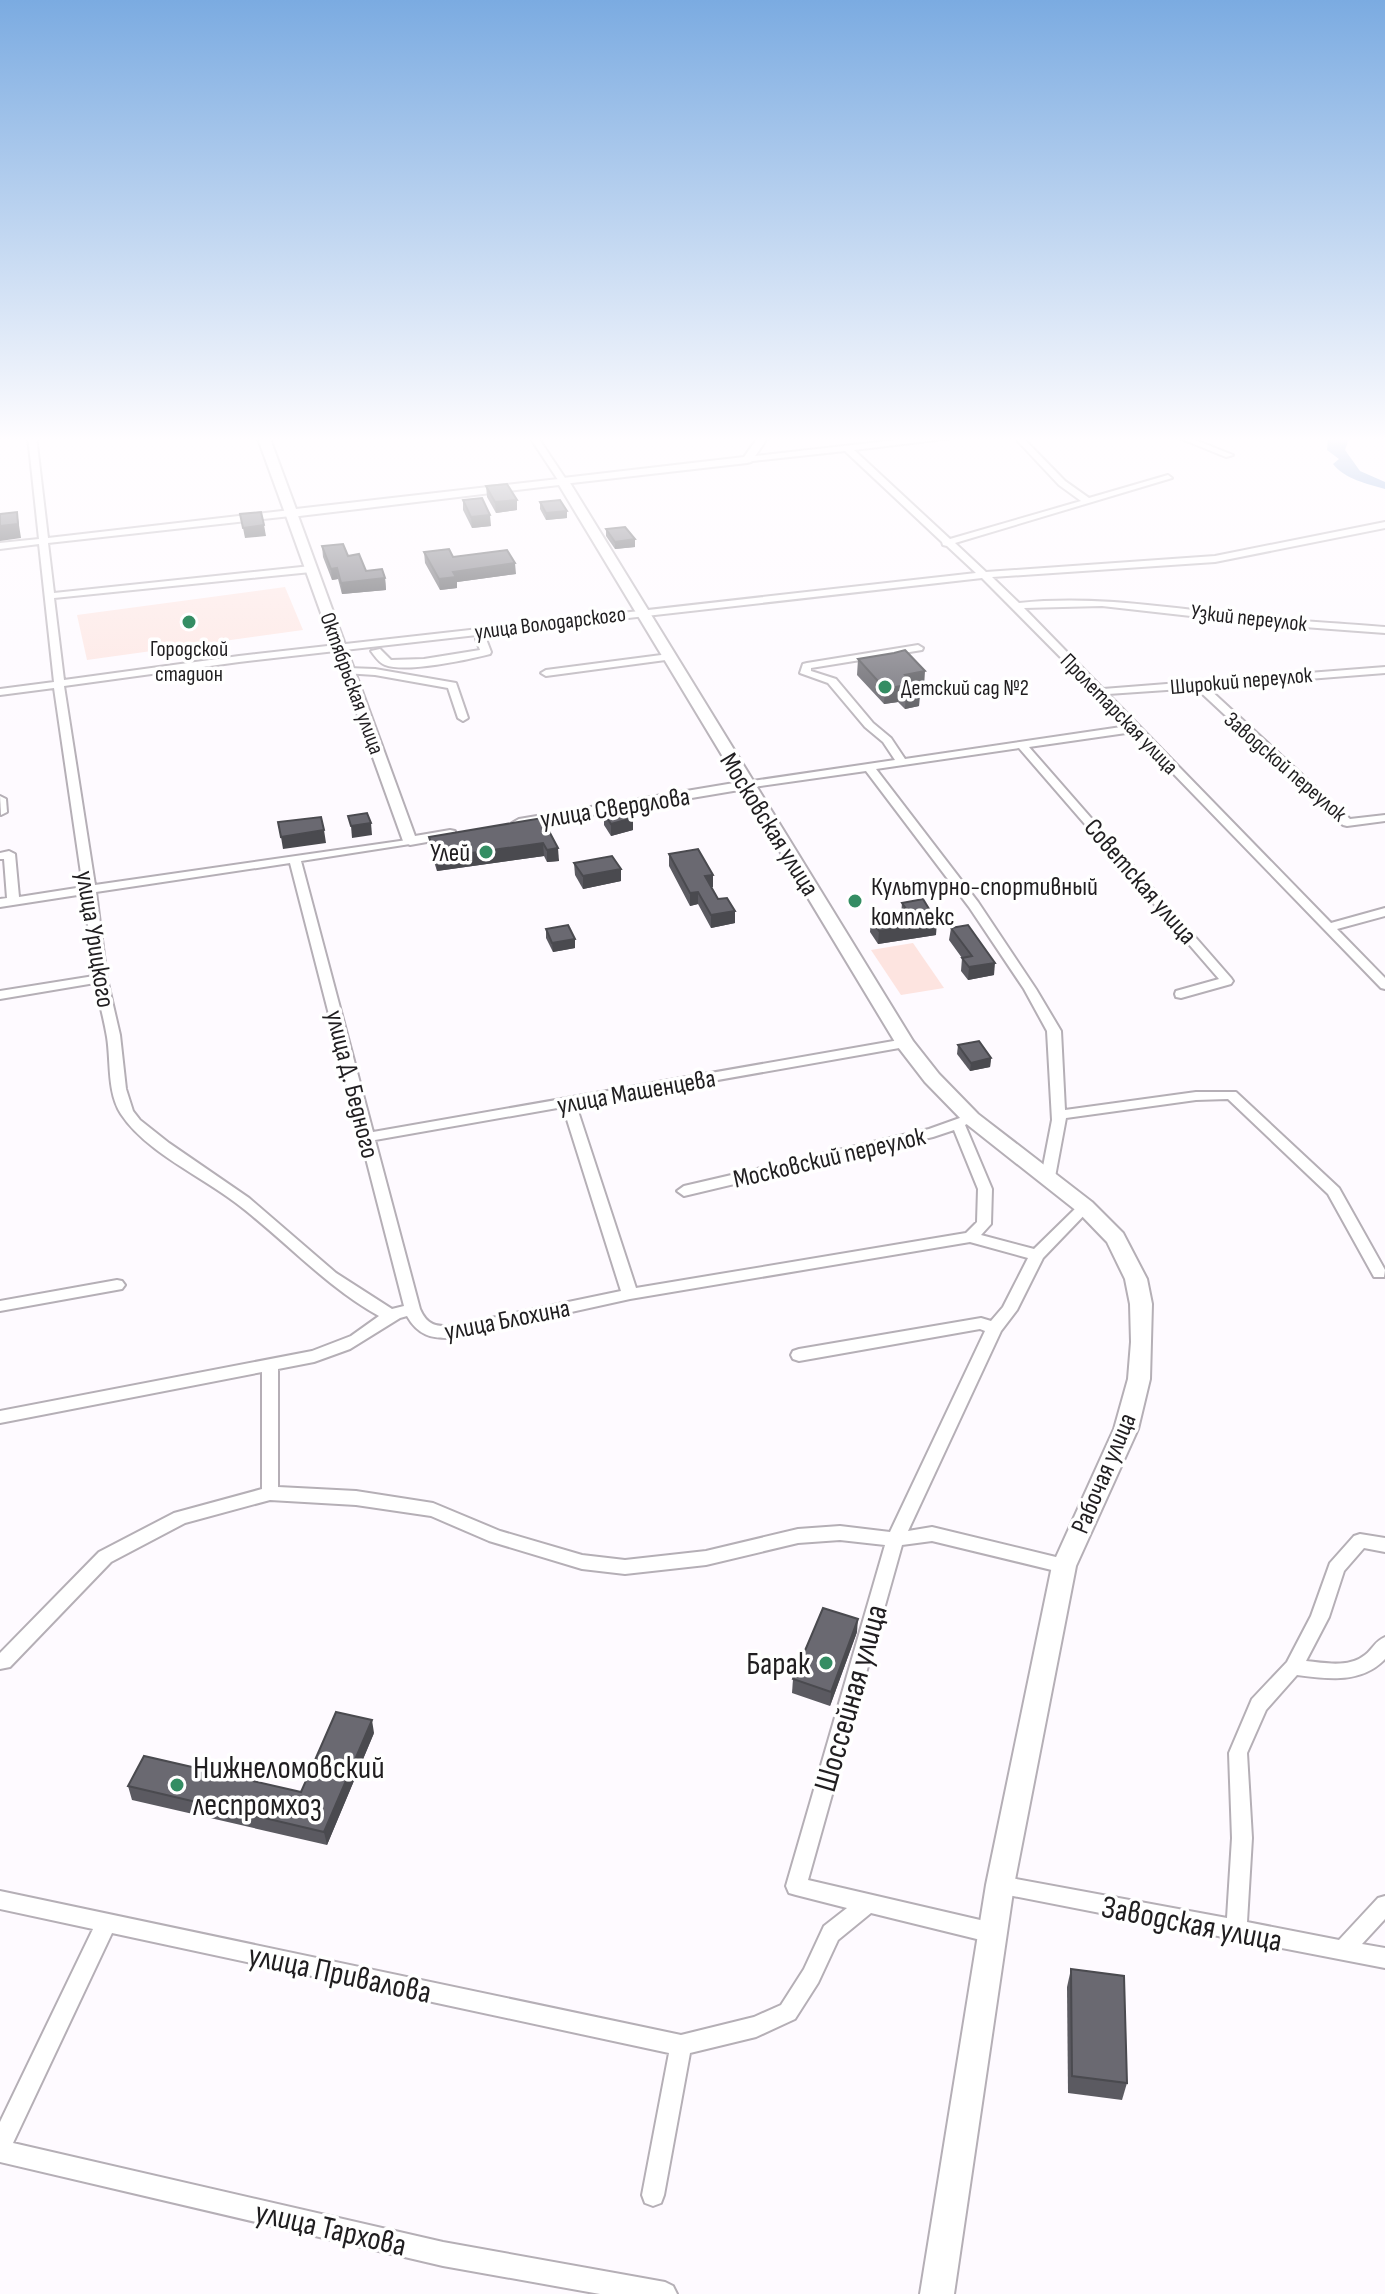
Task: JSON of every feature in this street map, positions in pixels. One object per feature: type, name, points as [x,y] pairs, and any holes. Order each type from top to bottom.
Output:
[{"type":"main road","name":"Московская улица","points":[[600,543],[905,1043],[965,1121],[1048,1177]]},
{"type":"main road","name":"Рабочая улица","points":[[1000,1885],[1064,1566],[1126,1429],[1139,1379],[1142,1342],[1141,1304],[1126,1253],[1116,1238],[1085,1207],[1048,1177]]},
{"type":"main road","points":[[937,2294],[1000,1885]]},
{"type":"street","points":[[0,546],[26,543]]},
{"type":"street","name":"улица Урицкого","points":[[44,543],[59,684],[99,956],[99,979],[115,1045],[121,1098],[129,1115],[144,1130],[242,1200],[360,1300],[388,1314]]},
{"type":"street","name":"Октябрьская улица","points":[[302,543],[410,841]]},
{"type":"street","name":"Пролетарская улица","points":[[946,543],[1017,606],[1385,985]]},
{"type":"street","name":"улица Володарского","points":[[0,692],[985,575],[1215,559],[1295,543]]},
{"type":"street","points":[[50,596],[311,569]]},
{"type":"street","name":"Узкий переулок","points":[[1017,606],[1037,603],[1142,605],[1246,619],[1385,630]]},
{"type":"street","points":[[341,651],[376,651],[390,663],[409,662],[486,652],[481,639],[644,616]]},
{"type":"street","points":[[902,762],[887,740],[869,725],[832,681],[805,673],[807,666],[918,648]]},
{"type":"street","points":[[546,673],[669,657]]},
{"type":"street","points":[[348,671],[366,669],[414,678],[421,683],[452,685],[463,718]]},
{"type":"street","name":"Широкий переулок","points":[[1098,692],[1385,670]]},
{"type":"street","name":"Заводской переулок","points":[[1198,684],[1347,823],[1385,818]]},
{"type":"street","points":[[0,704],[23,689]]},
{"type":"street","name":"улица Свердлова","points":[[501,826],[746,785],[1136,728]]},
{"type":"street","name":"Советская улица","points":[[1022,745],[1227,981],[1181,994]]},
{"type":"street","points":[[869,767],[974,905],[1054,1031],[1059,1115],[1048,1177]]},
{"type":"street","points":[[0,799],[1,812]]},
{"type":"street","points":[[0,856],[9,854],[6,902],[471,831]]},
{"type":"street","name":"улица Д. Бедного","points":[[295,859],[412,1309]]},
{"type":"street","points":[[1329,927],[1385,912]]},
{"type":"street","points":[[0,995],[99,979]]},
{"type":"street","name":"улица Машенцева","points":[[367,1137],[905,1043]]},
{"type":"street","points":[[1059,1115],[1196,1096],[1231,1095],[1334,1191],[1379,1273]]},
{"type":"street","points":[[569,1103],[630,1294]]},
{"type":"street","points":[[965,1121],[985,1189],[984,1224],[970,1237]]},
{"type":"street","name":"Московский переулок","points":[[684,1191],[933,1133],[965,1121]]},
{"type":"street","name":"Шоссейная улица","points":[[993,1933],[796,1886],[895,1539],[994,1328],[1009,1310],[1037,1255],[1085,1207]]},
{"type":"street","name":"улица Блохина","points":[[0,1417],[341,1347],[363,1335],[388,1314],[412,1309],[418,1323],[435,1334],[630,1294],[970,1237],[1037,1255]]},
{"type":"street","points":[[0,1306],[117,1285]]},
{"type":"street","points":[[799,1355],[981,1323],[994,1328]]},
{"type":"street","points":[[270,1364],[270,1493]]},
{"type":"street","points":[[0,1661],[4,1662],[42,1625],[105,1557],[180,1518],[270,1493],[397,1503],[433,1510],[495,1536],[582,1562],[625,1567],[706,1558],[798,1536],[840,1533],[895,1539],[932,1534],[1064,1566]]},
{"type":"street","points":[[1236,1932],[1242,1838],[1238,1753],[1259,1705],[1293,1667],[1320,1617],[1336,1568],[1360,1541],[1385,1545]]},
{"type":"street","points":[[1293,1667],[1350,1673],[1380,1655],[1385,1645]]},
{"type":"street","name":"Заводская улица","points":[[1000,1885],[1385,1958]]},
{"type":"street","name":"улица Привалова","points":[[0,1900],[681,2045]]},
{"type":"street","points":[[653,2195],[681,2045],[756,2027],[788,2012],[811,1976],[831,1933],[866,1905]]},
{"type":"street","points":[[1342,1951],[1385,1905]]},
{"type":"street","points":[[0,2148],[106,1923]]},
{"type":"street","name":"улица Тархова","points":[[0,2148],[443,2254],[665,2294]]},
{"type":"shaded area","name":"Городской стадион","points":[[285,587],[303,630],[87,660],[77,615]]},
{"type":"shaded area","points":[[913,943],[944,988],[901,995],[871,950]]},
{"type":"building","points":[[343,544],[348,556],[359,554],[366,571],[382,569],[385,578],[341,583],[337,568],[331,569],[322,546]]},
{"type":"building","points":[[449,549],[453,557],[507,550],[515,563],[453,572],[456,577],[439,579],[424,552]]},
{"type":"building","points":[[905,650],[925,671],[905,675],[920,691],[906,693],[900,686],[885,689],[858,659],[894,653]]},
{"type":"building","points":[[627,808],[633,818],[611,824],[604,813]]},
{"type":"building","points":[[367,813],[371,823],[351,826],[348,816]]},
{"type":"building","points":[[321,817],[324,830],[281,837],[278,822]]},
{"type":"building","points":[[542,818],[558,848],[547,850],[543,843],[436,858],[429,837]]},
{"type":"building","points":[[698,849],[713,875],[705,876],[718,899],[727,898],[735,911],[711,915],[698,892],[690,893],[669,854]]},
{"type":"building","points":[[612,856],[621,869],[583,876],[574,863]]},
{"type":"building","points":[[923,899],[937,922],[879,931],[871,919],[909,913],[902,903]]},
{"type":"building","points":[[568,925],[575,939],[552,943],[546,929]]},
{"type":"building","points":[[968,925],[995,963],[969,967],[962,958],[972,956],[951,928]]},
{"type":"building","points":[[979,1041],[991,1058],[971,1063],[958,1045]]},
{"type":"building","name":"Барак","points":[[823,1608],[858,1619],[831,1692],[793,1679]]},
{"type":"building","name":"Нижнеломовский леспромхоз","points":[[336,1712],[372,1720],[324,1832],[128,1786],[144,1756],[301,1792]]},
{"type":"building","points":[[1071,1969],[1124,1976],[1127,2083],[1072,2076]]},
{"type":"place","name":"Городской стадион","points":[[189,622]]},
{"type":"place","name":"Детский сад №2","points":[[885,687]]},
{"type":"place","name":"Улей","points":[[486,852]]},
{"type":"place","name":"Культурно-спортивный комплекс","points":[[855,901]]},
{"type":"place","name":"Барак","points":[[826,1663]]},
{"type":"place","name":"Нижнеломовский леспромхоз","points":[[177,1785]]}]
